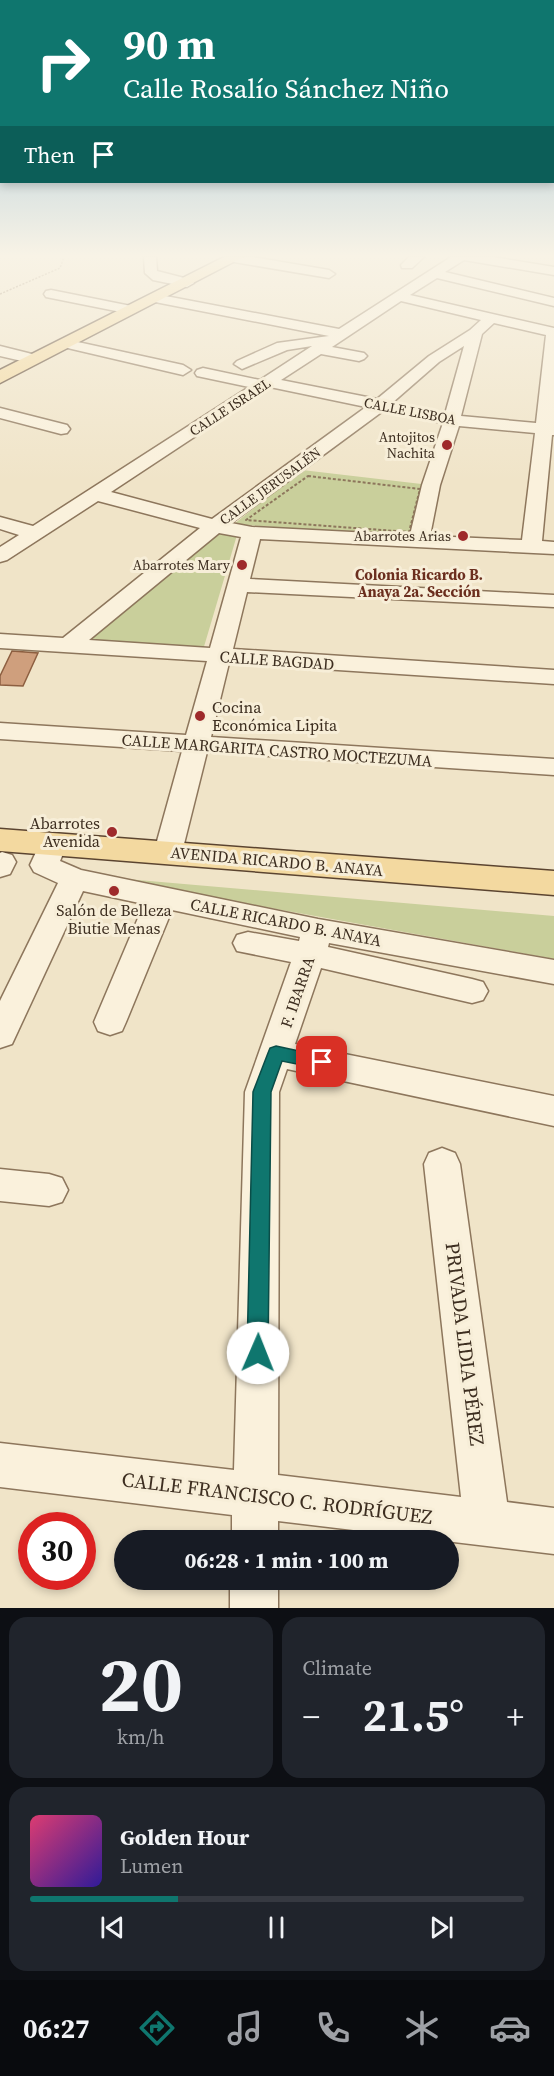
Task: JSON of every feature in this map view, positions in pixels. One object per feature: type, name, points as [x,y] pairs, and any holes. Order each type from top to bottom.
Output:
[{"type":"main road","points":[[0,377],[88,332]]},
{"type":"main road","name":"AVENIDA RICARDO B. ANAYA","points":[[57,863],[168,852],[554,883]]},
{"type":"main road","name":"AVENIDA RICARDO B. ANAYA","points":[[1,858],[554,904]]},
{"type":"street","points":[[290,332],[330,342],[359,356]]},
{"type":"street","name":"CALLE ISRAEL","points":[[0,556],[345,332]]},
{"type":"street","points":[[531,547],[549,430],[554,332]]},
{"type":"street","points":[[414,537],[452,420],[475,333]]},
{"type":"street","name":"CALLE JERUSALÉN","points":[[69,645],[215,526],[380,405],[434,359],[475,333]]},
{"type":"street","points":[[242,364],[273,348],[292,342],[330,342]]},
{"type":"street","points":[[64,344],[183,370]]},
{"type":"street","points":[[0,351],[35,359]]},
{"type":"street","name":"CALLE LISBOA","points":[[203,372],[452,420],[549,430]]},
{"type":"street","points":[[0,413],[61,429]]},
{"type":"street","points":[[95,494],[215,526],[252,533],[414,537],[554,548]]},
{"type":"street","points":[[0,523],[35,533]]},
{"type":"street","points":[[168,852],[252,533]]},
{"type":"street","points":[[238,585],[554,601]]},
{"type":"street","name":"CALLE BAGDAD","points":[[0,641],[554,677]]},
{"type":"street","name":"CALLE MARGARITA CASTRO MOCTEZUMA","points":[[0,731],[554,767]]},
{"type":"street","points":[[0,1035],[57,863]]},
{"type":"street","name":"CALLE RICARDO B. ANAYA","points":[[57,863],[314,942],[554,972]]},
{"type":"street","points":[[110,1022],[162,897]]},
{"type":"street","points":[[249,944],[314,942],[472,991]]},
{"type":"street","name":"F. IBARRA","points":[[255,1530],[262,1092],[314,942]]},
{"type":"street","points":[[276,1053],[554,1111]]},
{"type":"street","name":"PRIVADA LIDIA PÉREZ","points":[[442,1164],[487,1522]]},
{"type":"street","points":[[0,1185],[49,1190]]},
{"type":"street","name":"CALLE FRANCISCO C. RODRÍGUEZ","points":[[0,1465],[554,1531]]},
{"type":"street","points":[[254,1590],[254,1608]]},
{"type":"path","points":[[308,476],[420,489],[414,537],[397,531],[246,520],[308,476]]},
{"type":"green space","points":[[302,470],[430,485],[418,538],[234,524]]},
{"type":"green space","points":[[218,530],[237,535],[203,650],[83,642]]},
{"type":"green space","points":[[92,876],[554,916],[554,959]]},
{"type":"building","points":[[12,651],[38,653],[23,686],[0,685],[0,676]]},
{"type":"place","name":"Antojitos Nachita","points":[[447,445]]},
{"type":"place","name":"Abarrotes Arias","points":[[463,536]]},
{"type":"place","name":"Abarrotes Mary","points":[[242,565]]},
{"type":"place","name":"Cocina Económica Lipita","points":[[200,716]]},
{"type":"place","name":"Abarrotes Avenida","points":[[112,832]]},
{"type":"place","name":"Salón de Belleza Biutie Menas","points":[[114,891]]},
{"type":"district","name":"Colonia Ricardo B. Anaya 2a. Sección","points":[[419,582]]},
{"type":"route","points":[[258,1353],[262,1092],[276,1053],[322,1062]]}]
